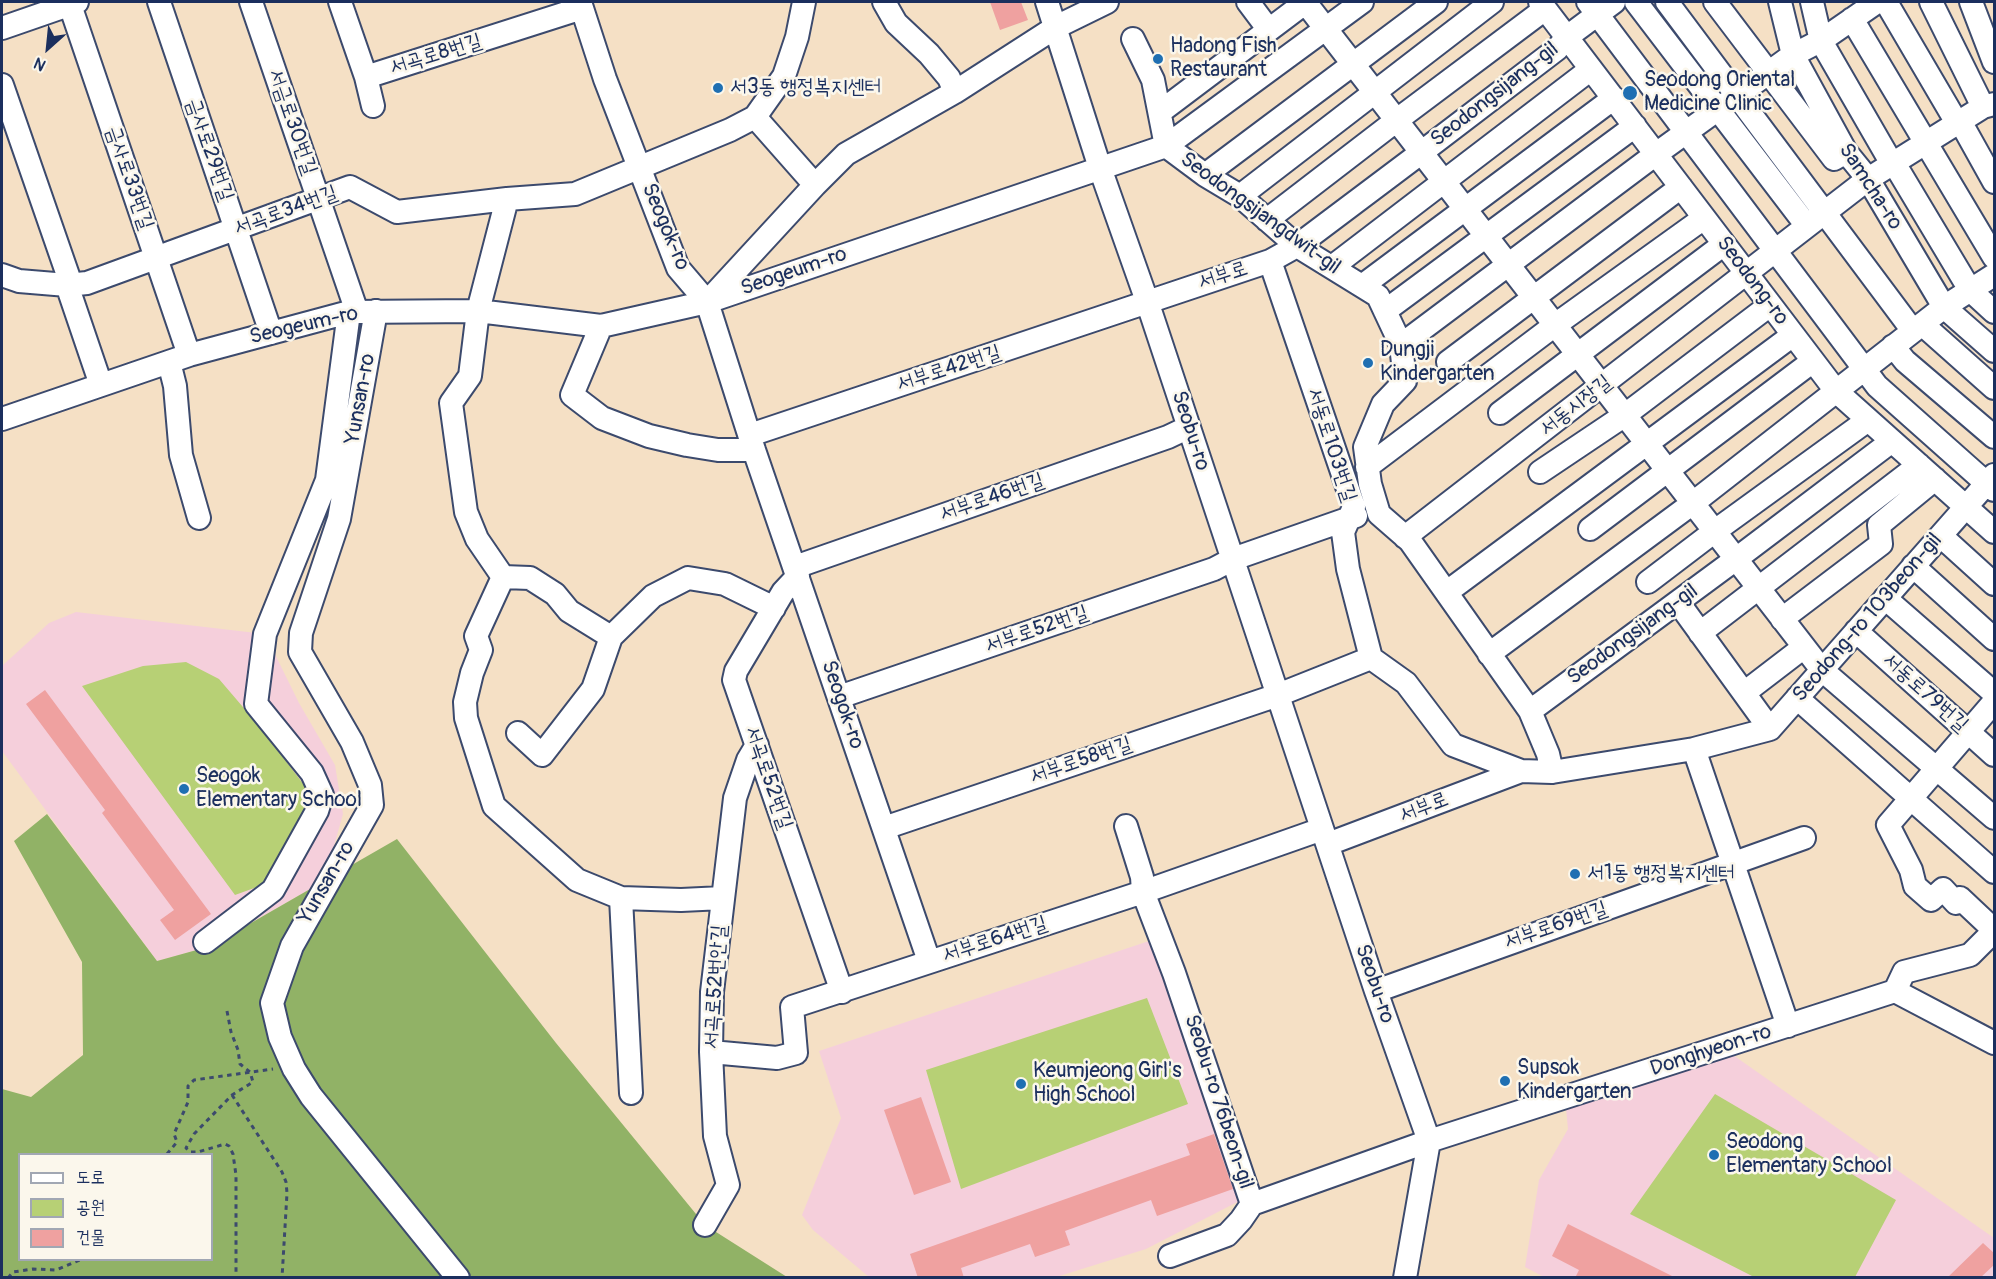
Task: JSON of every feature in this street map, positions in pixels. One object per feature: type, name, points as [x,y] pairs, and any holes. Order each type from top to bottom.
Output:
[{"type":"street","points":[[2,28],[72,2]]},
{"type":"street","name":"금사로33번길","points":[[72,2],[156,258],[179,358]]},
{"type":"street","name":"금사로29번길","points":[[159,2],[271,333]]},
{"type":"street","name":"서금로30번길","points":[[251,2],[318,199],[361,312]]},
{"type":"street","name":"서곡로8번길","points":[[340,2],[366,77],[581,5]]},
{"type":"street","points":[[804,2],[797,38],[784,76],[755,117],[814,185]]},
{"type":"street","points":[[884,2],[896,23],[929,54],[949,78],[955,92]]},
{"type":"street","name":"Seobu-ro","points":[[1047,2],[1376,991],[1429,1141],[1406,1278]]},
{"type":"street","points":[[707,302],[814,185],[846,154],[955,92],[1056,27],[1107,2]]},
{"type":"street","points":[[1248,2],[1269,30]]},
{"type":"street","name":"Seodongsijang-gil","points":[[1160,112],[1306,2],[1822,670],[1995,818]]},
{"type":"street","points":[[1101,168],[1166,146],[1362,2]]},
{"type":"street","points":[[1205,175],[1436,2]]},
{"type":"street","points":[[1240,196],[1492,2]]},
{"type":"street","points":[[1636,2],[1719,109],[1816,219],[1918,328],[1995,388]]},
{"type":"street","points":[[1667,2],[1738,95],[1816,219]]},
{"type":"street","points":[[1715,2],[1833,159],[1846,152]]},
{"type":"street","points":[[1762,2],[1785,31]]},
{"type":"street","name":"Samcha-ro","points":[[1780,2],[1792,55],[1846,152],[1868,179],[1944,307],[1995,351]]},
{"type":"street","points":[[1812,2],[1821,41],[1893,163],[1970,290],[1995,312]]},
{"type":"street","points":[[1886,2],[1995,182]]},
{"type":"street","points":[[1931,2],[1989,106]]},
{"type":"street","points":[[1971,2],[1995,62]]},
{"type":"street","name":"Seogok-ro","points":[[581,5],[605,79],[678,268],[707,302],[752,442],[929,961]]},
{"type":"street","name":"Seodongsijang-gil","points":[[1267,220],[1543,5]]},
{"type":"street","name":"Seodong-ro","points":[[1543,5],[1836,391],[1995,532]]},
{"type":"street","points":[[1600,6],[1686,132],[1877,386],[1992,483]]},
{"type":"street","name":"Seodongsijang-gil","points":[[1297,246],[1557,49],[1600,6]]},
{"type":"street","points":[[1401,345],[1686,132],[1792,55],[1821,41],[1862,9],[1927,142],[1995,257]]},
{"type":"street","name":"Seodongsijangdwit-gil","points":[[1133,39],[1153,80],[1166,146],[1205,175],[1240,196],[1297,246],[1378,296],[1401,345],[1405,381],[1383,404],[1365,447],[1370,484],[1378,514]]},
{"type":"street","name":"Seodongsijang-gil","points":[[1332,267],[1591,69]]},
{"type":"street","points":[[366,77],[373,105]]},
{"type":"street","points":[[2,85],[101,385]]},
{"type":"street","points":[[1362,286],[1614,98]]},
{"type":"street","name":"서동시장길","points":[[1405,537],[1868,179],[1958,122],[1989,106]]},
{"type":"street","name":"서곡로34번길","points":[[2,275],[19,281],[69,285],[87,283],[350,187],[398,212],[507,199],[575,194],[730,130],[755,117]]},
{"type":"street","points":[[1385,311],[1635,126]]},
{"type":"street","name":"Seogeum-ro","points":[[2,419],[179,358],[361,312],[478,311],[600,326],[707,302],[1101,168]]},
{"type":"street","points":[[1448,362],[1681,188]]},
{"type":"street","points":[[503,577],[477,539],[466,512],[452,403],[471,376],[478,311],[507,199]]},
{"type":"street","points":[[1367,467],[1555,325],[1704,218]]},
{"type":"street","points":[[1500,412],[1724,244]]},
{"type":"street","name":"서부로","points":[[1147,301],[1270,261],[1297,246]]},
{"type":"street","name":"서동로103번길","points":[[1270,261],[1354,507],[1343,532],[1348,569],[1371,658]]},
{"type":"street","points":[[1489,654],[1693,503],[1944,307],[1995,275]]},
{"type":"street","name":"서부로42번길","points":[[752,442],[1147,301]]},
{"type":"street","points":[[1540,472],[1625,415],[1770,305]]},
{"type":"street","points":[[205,942],[273,890],[317,811],[322,795],[312,773],[256,704],[265,634],[327,480],[361,312]]},
{"type":"street","name":"Yunsan-ro","points":[[361,312],[339,519],[301,633],[300,652],[352,742],[370,785],[372,805],[292,946],[272,1003],[280,1037],[294,1069],[311,1096],[458,1278]]},
{"type":"street","points":[[600,326],[572,395],[602,418],[649,436],[687,446],[718,450],[752,442]]},
{"type":"street","points":[[1447,592],[1793,335]]},
{"type":"street","points":[[1893,346],[1905,361],[1995,437]]},
{"type":"street","points":[[179,358],[175,386],[181,455],[199,518]]},
{"type":"street","points":[[1590,529],[1813,361]]},
{"type":"street","name":"Seodongsijang-gil","points":[[1648,582],[1868,420]]},
{"type":"street","name":"서부로46번길","points":[[796,572],[1157,441],[1189,427]]},
{"type":"street","name":"Seodongsijang-gil","points":[[1530,711],[1892,441]]},
{"type":"street","points":[[1782,619],[1881,544],[1879,525],[1927,472]]},
{"type":"street","name":"Seodongsijang-gil","points":[[1700,633],[1759,588],[1927,472]]},
{"type":"street","name":"Seodong-ro 103beon-gil","points":[[1770,729],[1966,507],[1992,483]]},
{"type":"street","points":[[1233,559],[1348,520],[1368,509],[1378,514],[1405,537],[1447,592],[1530,711],[1548,754],[1552,772]]},
{"type":"street","points":[[1941,536],[1995,584]]},
{"type":"street","name":"서부로52번길","points":[[839,697],[1214,569],[1233,559]]},
{"type":"street","points":[[1913,566],[1995,639]]},
{"type":"street","name":"서곡로52번길","points":[[796,572],[736,671],[734,680],[842,992]]},
{"type":"street","points":[[503,577],[530,578],[555,594],[569,611],[611,637]]},
{"type":"street","points":[[503,577],[476,636],[481,650],[472,673],[465,702],[466,718],[494,806],[578,880],[621,898],[681,900],[723,897]]},
{"type":"street","points":[[518,733],[542,755],[593,689],[611,637],[653,596],[688,578],[725,584],[774,608]]},
{"type":"street","points":[[1886,598],[1995,693]]},
{"type":"street","points":[[1278,695],[1371,658],[1406,683],[1453,745],[1521,771],[1552,772],[1694,749],[1770,729],[1678,602]]},
{"type":"street","name":"서동로79번길","points":[[1856,632],[1995,755]]},
{"type":"street","points":[[1744,693],[1804,647]]},
{"type":"street","name":"서부로58번길","points":[[884,828],[1278,695]]},
{"type":"street","points":[[1797,698],[1995,872]]},
{"type":"street","points":[[1995,702],[1888,825],[1911,870],[1915,886],[1931,900],[1943,889],[1956,903],[1960,898],[1995,931],[1970,955],[1904,972],[1894,991],[1995,1043]]},
{"type":"street","name":"서곡로52번안길","points":[[705,1225],[728,1185],[715,1136],[711,1052],[712,992],[735,798],[748,760],[757,745]]},
{"type":"street","name":"Donghyeon-ro","points":[[1694,749],[1788,1026]]},
{"type":"street","name":"서부로","points":[[1325,836],[1521,771]]},
{"type":"street","name":"Seobu-ro 76beon-gil","points":[[1126,826],[1142,877],[1143,892],[1174,973],[1252,1204],[1429,1141]]},
{"type":"street","name":"서부로64번길","points":[[711,1052],[777,1058],[796,1053],[792,1007],[1143,892],[1325,836]]},
{"type":"street","name":"서부로69번길","points":[[1376,991],[1804,838]]},
{"type":"street","points":[[621,898],[631,1093]]},
{"type":"street","name":"Donghyeon-ro","points":[[1429,1141],[1894,991]]},
{"type":"street","points":[[1170,1256],[1227,1235],[1252,1204]]},
{"type":"path","points":[[227,1011],[240,1064],[250,1072],[253,1082],[232,1095],[194,1134],[186,1148],[190,1152],[198,1152],[225,1144],[229,1146],[233,1154],[236,1175],[236,1278]]},
{"type":"path","points":[[169,1153],[177,1142],[174,1134],[188,1102],[188,1086],[194,1080],[250,1072]]},
{"type":"path","points":[[232,1095],[282,1172],[286,1182],[282,1278]]},
{"type":"path","points":[[8,1278],[13,1272],[33,1269],[56,1270],[78,1261]]},
{"type":"shaded area","name":"Seogok Elementary School","points":[[76,612],[265,634],[299,703],[335,765],[343,814],[324,881],[211,946],[157,961],[2,751],[2,666],[49,623]]},
{"type":"shaded area","name":"Keumjeong Girl's High School","points":[[1161,937],[1249,1196],[1146,1249],[1053,1278],[869,1277],[813,1230],[802,1215],[841,1118],[819,1051]]},
{"type":"shaded area","name":"Seodong Elementary School","points":[[1733,1055],[1994,1238],[1994,1275],[1992,1277],[1546,1278],[1525,1267],[1539,1180],[1568,1129],[1566,1108]]},
{"type":"green space","points":[[186,662],[219,679],[260,727],[314,798],[268,883],[235,895],[82,686],[143,666]]},
{"type":"green space","points":[[47,814],[157,961],[211,946],[397,839],[556,1043],[705,1225],[787,1277],[2,1277],[2,1089],[31,1097],[83,1055],[82,962],[14,841]]},
{"type":"green space","points":[[1147,998],[1188,1104],[961,1189],[926,1070]]},
{"type":"green space","points":[[1715,1094],[1896,1200],[1855,1277],[1754,1277],[1630,1214]]},
{"type":"building","points":[[990,2],[1021,2],[1028,20],[1000,30]]},
{"type":"building","points":[[45,690],[211,914],[175,940],[160,920],[174,910],[102,813],[105,810],[26,704]]},
{"type":"building","points":[[921,1097],[951,1182],[914,1195],[884,1110]]},
{"type":"building","points":[[1214,1134],[1233,1189],[1157,1216],[1151,1200],[1065,1231],[1070,1245],[1035,1257],[1030,1244],[961,1268],[964,1278],[918,1278],[910,1254],[1190,1155],[1186,1144]]},
{"type":"building","points":[[1568,1224],[1676,1278],[1575,1278],[1579,1270],[1552,1256]]},
{"type":"building","points":[[1983,1243],[1995,1254],[1995,1264],[1980,1278],[1947,1278]]},
{"type":"place","name":"Hadong Fish Restaurant","points":[[1158,59]]},
{"type":"place","name":"서3동 행정복지센터","points":[[718,88]]},
{"type":"place","name":"Seodong Oriental Medicine Clinic","points":[[1630,93]]},
{"type":"place","name":"Dungji Kindergarten","points":[[1368,363]]},
{"type":"place","name":"Seogok Elementary School","points":[[184,789]]},
{"type":"place","name":"서1동 행정복지센터","points":[[1575,874]]},
{"type":"place","name":"Supsok Kindergarten","points":[[1505,1081]]},
{"type":"place","name":"Keumjeong Girl's High School","points":[[1021,1084]]},
{"type":"place","name":"Seodong Elementary School","points":[[1714,1155]]}]
